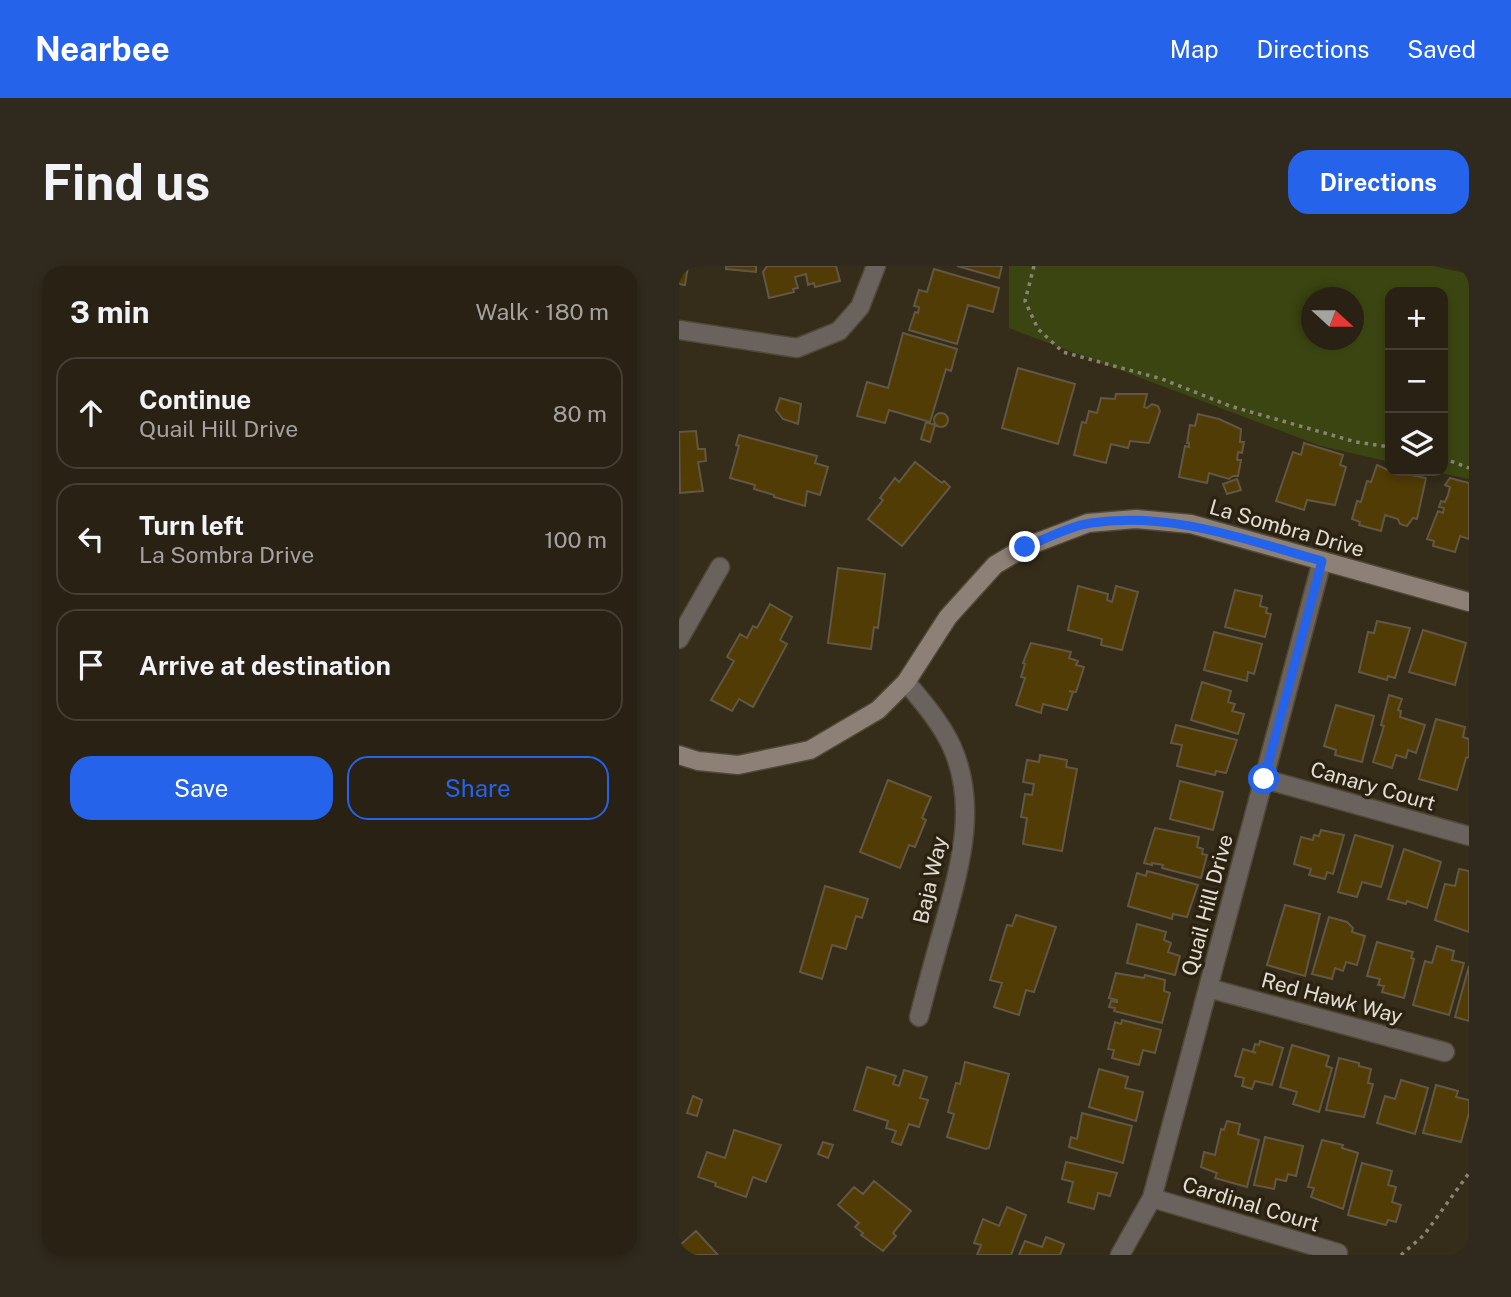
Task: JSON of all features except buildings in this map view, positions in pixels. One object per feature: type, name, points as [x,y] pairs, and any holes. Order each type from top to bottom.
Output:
[{"type":"street","points":[[679,330],[797,348],[839,331],[860,307],[876,266]]},
{"type":"street","name":"La Sombra Drive","points":[[679,755],[698,761],[738,765],[810,750],[878,710],[906,682],[949,617],[995,565],[1025,547],[1088,523],[1136,519],[1191,524],[1469,602]]},
{"type":"street","name":"Quail Hill Drive","points":[[1120,1255],[1152,1198],[1322,561]]},
{"type":"street","points":[[679,639],[720,567]]},
{"type":"street","name":"Baja Way","points":[[906,682],[932,712],[952,748],[962,781],[966,814],[962,858],[919,1017]]},
{"type":"street","name":"Canary Court","points":[[1264,779],[1469,836]]},
{"type":"street","name":"Red Hawk Way","points":[[1208,988],[1445,1052]]},
{"type":"street","name":"Cardinal Court","points":[[1152,1198],[1338,1253]]},
{"type":"path","points":[[1034,266],[1025,301],[1038,328],[1063,352],[1162,379],[1230,406],[1356,442],[1385,446]]},
{"type":"path","points":[[1448,460],[1469,468]]},
{"type":"path","points":[[1401,1255],[1424,1235],[1469,1173]]},
{"type":"green space","points":[[1009,266],[1433,266],[1469,274],[1469,479],[1448,475],[1448,287],[1385,287],[1385,461],[1321,446],[1009,328]]},
{"type":"route","points":[[1025,547],[1088,523],[1136,519],[1191,524],[1322,561],[1264,779]]}]
